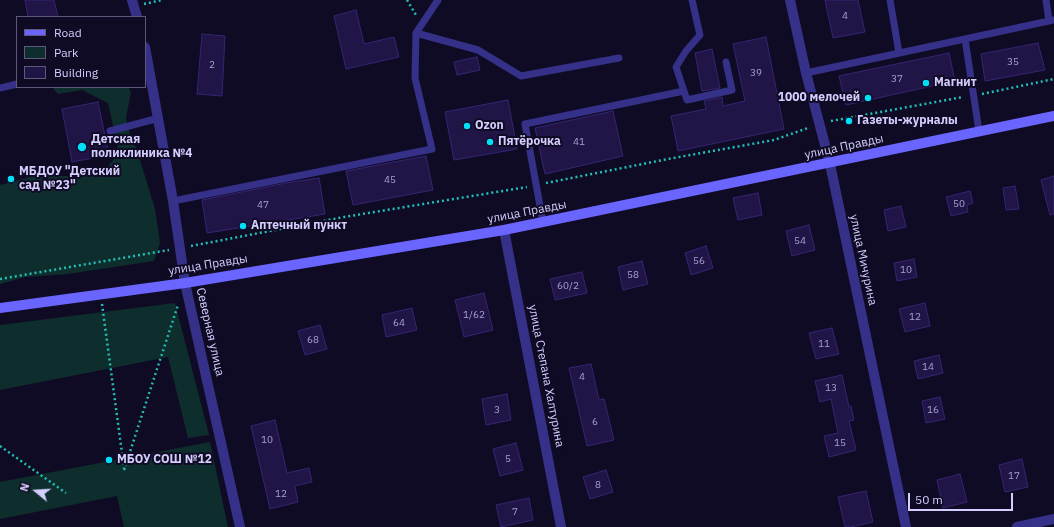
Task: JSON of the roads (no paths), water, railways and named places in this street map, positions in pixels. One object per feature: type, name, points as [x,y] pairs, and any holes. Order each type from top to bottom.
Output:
[{"type":"street","name":"улица Мичурина","points":[[790,0],[806,74],[830,164],[906,527]]},
{"type":"street","points":[[133,3],[137,16]]},
{"type":"street","name":"Северная улица","points":[[146,59],[159,118],[185,283],[240,527]]},
{"type":"street","name":"улица Правды","points":[[0,308],[185,283],[504,230],[830,164],[1054,116]]},
{"type":"street","name":"улица Степана Халтурина","points":[[504,230],[561,527]]},
{"type":"street","points":[[1017,527],[1054,519]]},
{"type":"lane","points":[[173,201],[432,149],[415,78],[416,33],[438,0]]},
{"type":"lane","points":[[692,0],[700,35],[686,51],[676,67],[687,100],[732,90],[726,62]]},
{"type":"lane","points":[[890,0],[899,53]]},
{"type":"lane","points":[[806,74],[1052,21],[1046,0]]},
{"type":"lane","points":[[416,33],[478,50],[521,76],[619,58]]},
{"type":"lane","points":[[965,39],[979,131]]},
{"type":"lane","points":[[0,88],[16,84]]},
{"type":"lane","points":[[543,222],[525,124],[684,91]]},
{"type":"lane","points":[[110,131],[159,118]]},
{"type":"place","name":"Магнит","points":[[926,83]]},
{"type":"place","name":"1000 мелочей","points":[[868,98]]},
{"type":"place","name":"Газеты-журналы","points":[[849,121]]},
{"type":"place","name":"Ozon","points":[[467,126]]},
{"type":"place","name":"Пятёрочка","points":[[490,142]]},
{"type":"place","name":"Детская поликлиника №4","points":[[82,147]]},
{"type":"place","name":"МБДОУ \"Детский сад №23\"","points":[[11,179]]},
{"type":"place","name":"Аптечный пункт","points":[[243,226]]},
{"type":"place","name":"МБОУ СОШ №12","points":[[109,460]]}]
